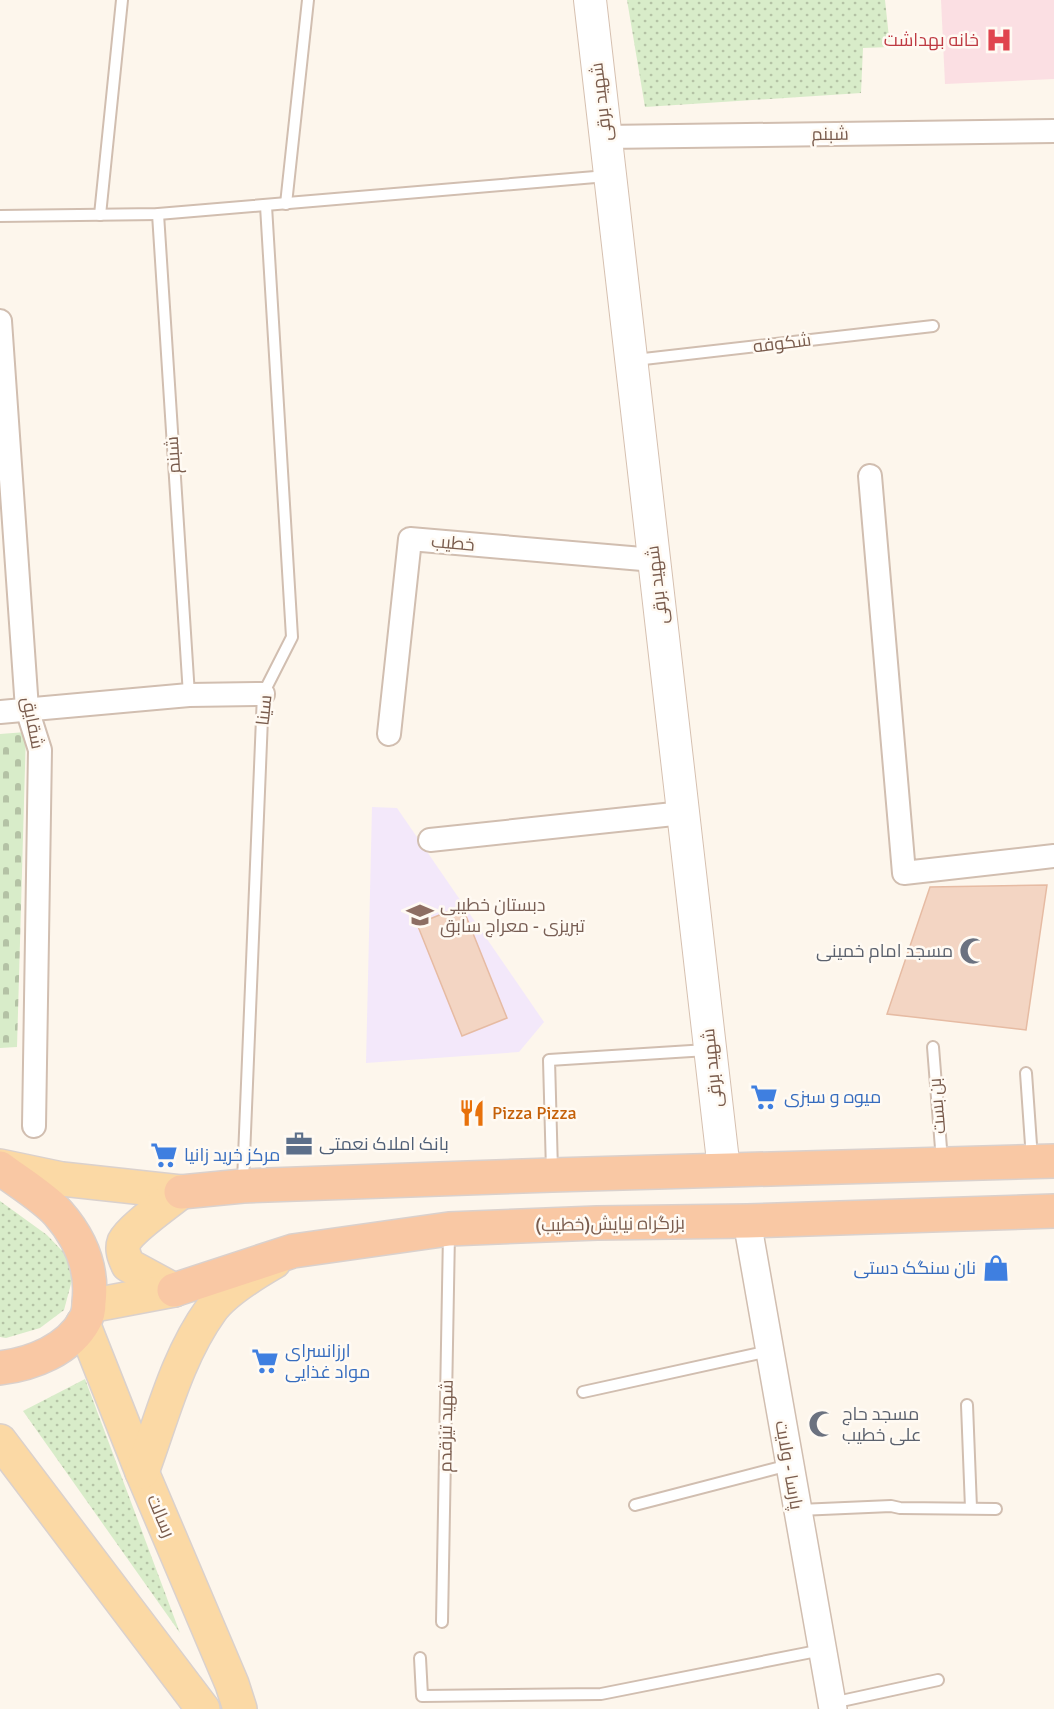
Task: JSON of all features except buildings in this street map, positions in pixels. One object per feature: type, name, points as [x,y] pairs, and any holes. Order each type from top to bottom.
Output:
[{"type":"highway","points":[[181,1191],[243,1186],[552,1175],[1043,1162]]},
{"type":"highway","points":[[0,1167],[57,1211],[76,1237],[88,1264],[90,1294],[86,1314],[78,1330],[63,1343],[42,1358],[21,1365],[0,1368]]},
{"type":"highway","name":"بزرگراه نیایش(خطیب)","points":[[174,1290],[293,1251],[449,1229],[597,1223],[1054,1212]]},
{"type":"main road","name":"شهید برقی","points":[[590,0],[724,1170]]},
{"type":"main road","points":[[0,1167],[62,1179],[181,1191]]},
{"type":"main road","points":[[174,1290],[128,1265],[123,1254],[123,1244],[130,1234],[181,1191]]},
{"type":"main road","points":[[142,1472],[183,1359],[212,1308],[252,1274],[293,1251]]},
{"type":"main road","points":[[86,1314],[174,1290]]},
{"type":"main road","name":"رسالت","points":[[86,1314],[142,1472],[232,1684],[240,1709]]},
{"type":"main road","points":[[0,1441],[203,1709]]},
{"type":"street","name":"شبنم","points":[[605,137],[1054,131]]},
{"type":"street","name":"شقایق","points":[[0,321],[27,709],[40,750],[34,1126]]},
{"type":"street","points":[[870,476],[904,873],[1054,856]]},
{"type":"street","name":"خطیب","points":[[389,734],[410,539],[654,560]]},
{"type":"street","points":[[0,712],[189,696],[264,694]]},
{"type":"street","points":[[430,840],[683,813]]},
{"type":"street","name":"پارسا - ولایت","points":[[747,1221],[832,1706]]},
{"type":"lane","points":[[99,215],[122,0]]},
{"type":"lane","points":[[286,204],[308,0]]},
{"type":"lane","points":[[0,216],[158,214],[610,176]]},
{"type":"lane","name":"سینا","points":[[243,1186],[264,694],[292,637],[266,206]]},
{"type":"lane","name":"شبنم","points":[[158,214],[189,696]]},
{"type":"lane","name":"شکوفه","points":[[631,361],[933,326]]},
{"type":"lane","name":"بن بست","points":[[933,1047],[942,1164]]},
{"type":"lane","points":[[552,1175],[549,1060],[710,1050]]},
{"type":"lane","points":[[1026,1073],[1043,1162]]},
{"type":"lane","name":"شهید تیزقدم","points":[[442,1622],[449,1229]]},
{"type":"lane","points":[[583,1392],[769,1351]]},
{"type":"lane","points":[[967,1405],[971,1508]]},
{"type":"lane","points":[[635,1505],[789,1465]]},
{"type":"lane","points":[[797,1510],[891,1506],[900,1509],[996,1509]]},
{"type":"lane","points":[[420,1658],[422,1696],[601,1694],[822,1650]]},
{"type":"lane","points":[[832,1706],[938,1680]]},
{"type":"shaded area","name":"خانه بهداشت","points":[[941,0],[1054,0],[1054,79],[945,84]]},
{"type":"shaded area","name":"دبستان خطیبی تبریزی - معراج سابق","points":[[372,807],[397,808],[544,1022],[519,1052],[366,1063]]},
{"type":"green space","points":[[627,0],[885,0],[890,47],[863,48],[861,93],[645,107]]},
{"type":"green space","points":[[26,732],[17,1047],[0,1048],[0,734]]},
{"type":"green space","points":[[0,1201],[47,1235],[67,1256],[72,1280],[64,1310],[40,1328],[6,1338],[0,1337]]},
{"type":"green space","points":[[85,1379],[180,1633],[23,1411]]},
{"type":"place","name":"خانه بهداشت","points":[[999,40]]},
{"type":"place","name":"دبستان خطیبی تبریزی - معراج سابق","points":[[420,915]]},
{"type":"place","name":"مسجد امام خمینی","points":[[973,951]]},
{"type":"place","name":"میوه و سبزی","points":[[764,1097]]},
{"type":"place","name":"Pizza Pizza","points":[[472,1113]]},
{"type":"place","name":"بانک املاک نعمتی","points":[[299,1144]]},
{"type":"place","name":"مرکز خرید زانیا","points":[[164,1155]]},
{"type":"place","name":"نان سنگک دستی","points":[[996,1268]]},
{"type":"place","name":"ارزانسرای مواد غذایی","points":[[265,1361]]},
{"type":"place","name":"مسجد حاج علی خطیب","points":[[822,1424]]}]
